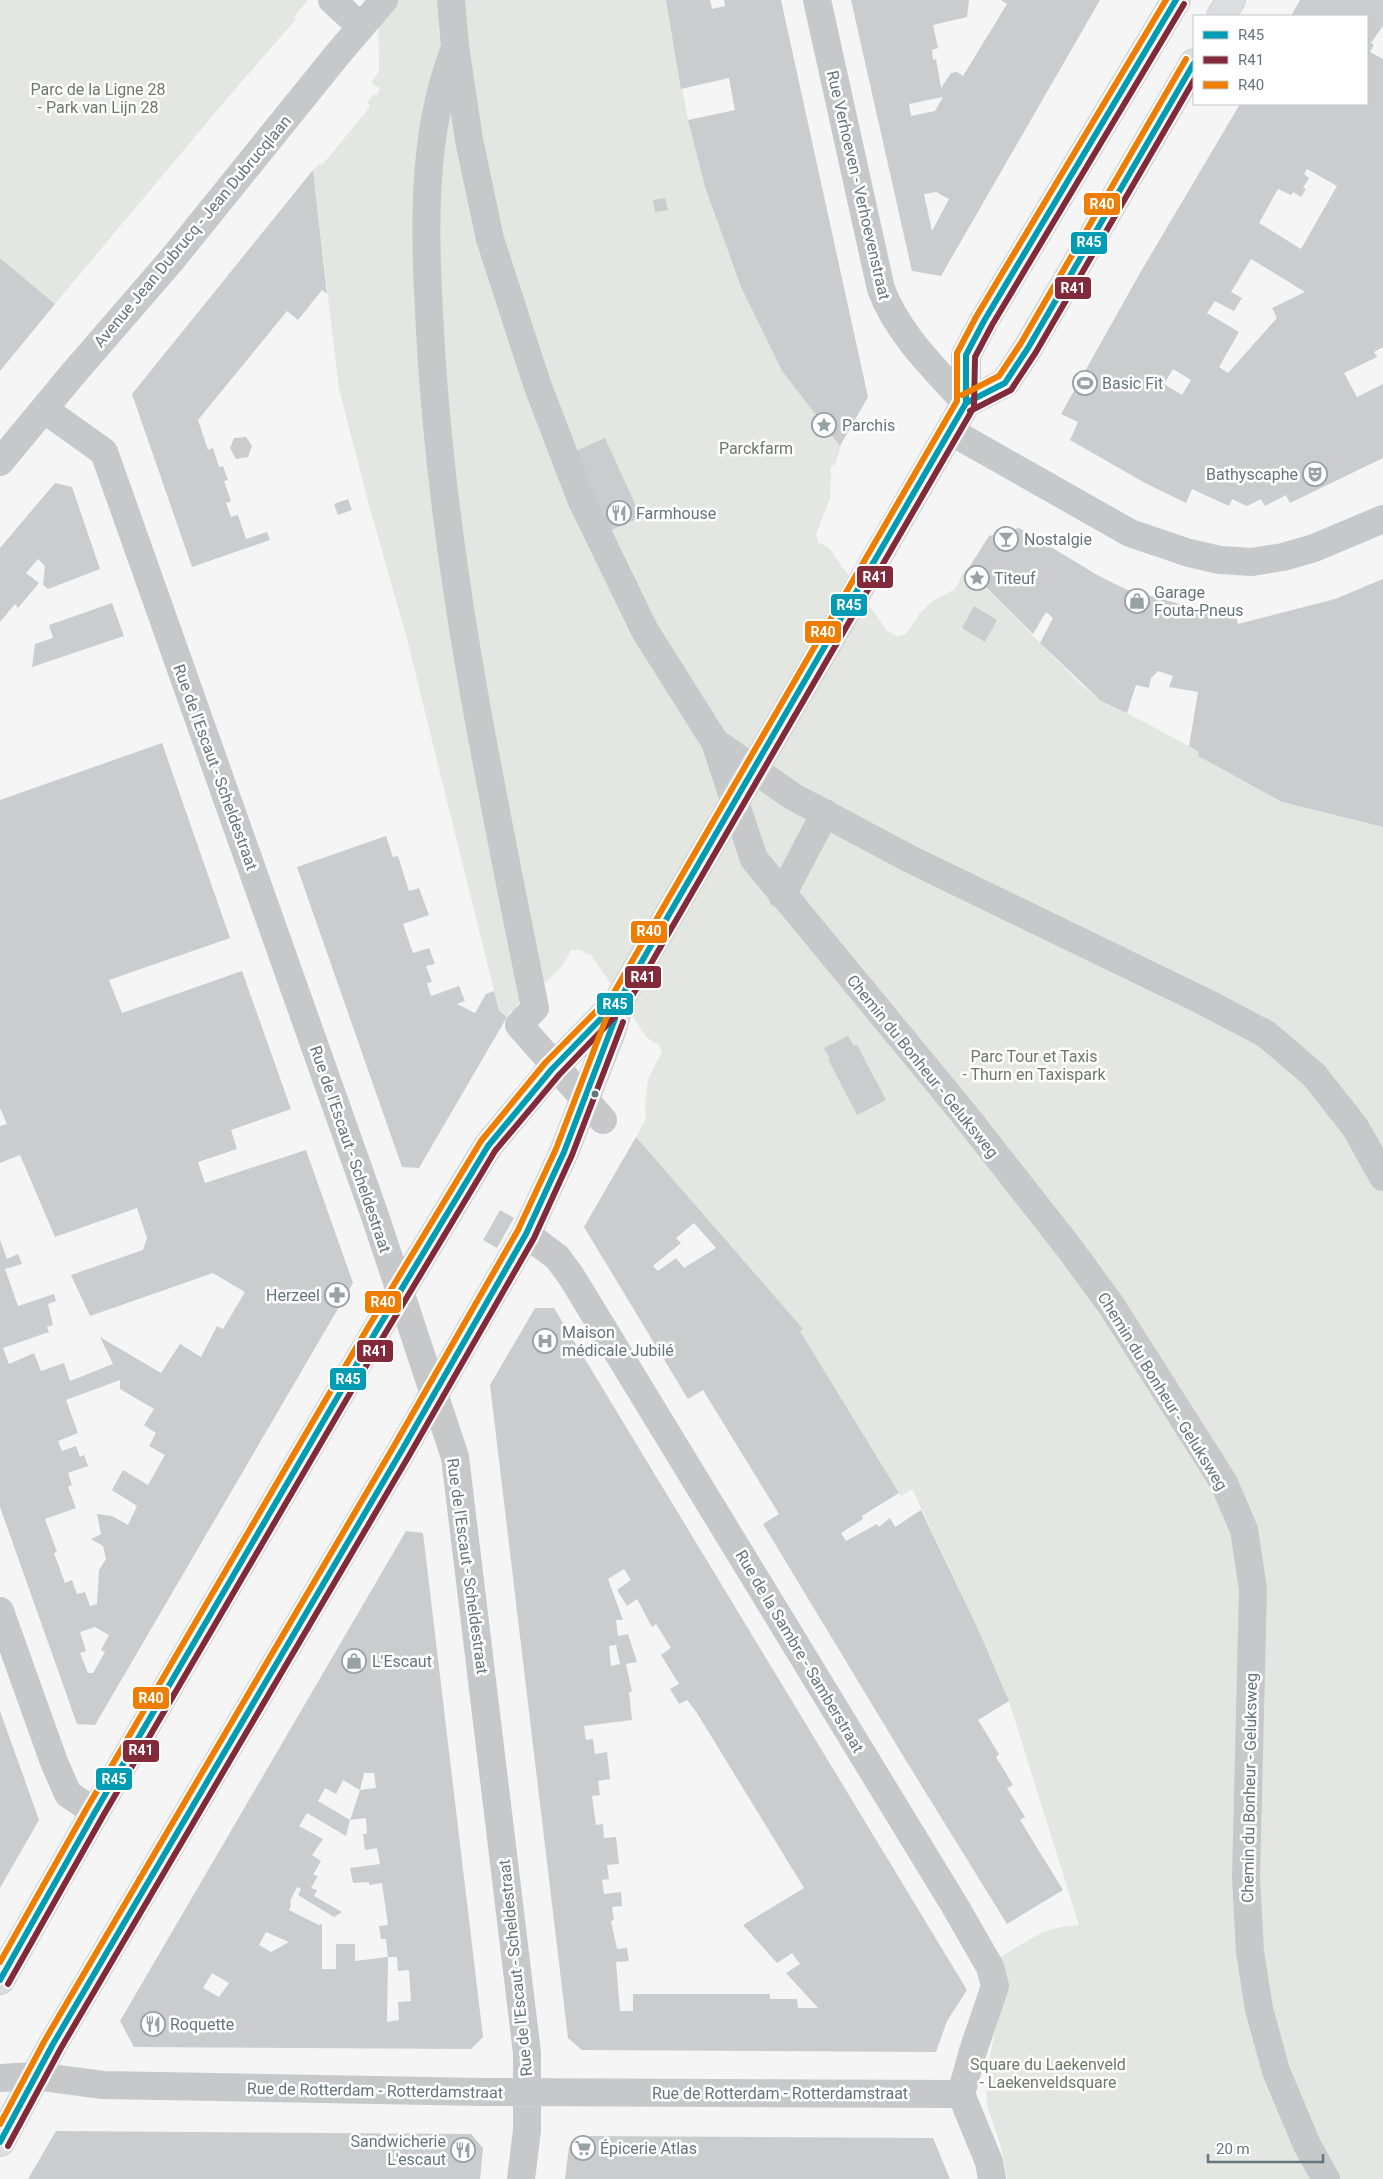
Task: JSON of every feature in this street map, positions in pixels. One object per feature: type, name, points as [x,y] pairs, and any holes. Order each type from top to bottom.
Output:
[{"type":"main road","points":[[0,1980],[94,1812],[400,1291],[488,1146],[555,1067],[620,999],[966,403],[966,355],[1176,0]]},
{"type":"main road","points":[[1222,15],[1231,0]]},
{"type":"main road","points":[[966,403],[1006,383],[1193,65]]},
{"type":"main road","points":[[0,2142],[35,2076],[526,1234],[564,1152],[612,1029],[620,999]]},
{"type":"street","points":[[332,0],[375,11]]},
{"type":"street","points":[[451,0],[455,46],[469,140],[490,240],[537,384],[581,499],[645,631],[715,742],[792,796],[910,859],[1266,1034],[1314,1075],[1354,1127],[1383,1177]]},
{"type":"street","name":"Rue Verhoeven - Verhoevenstraat","points":[[817,0],[881,289],[886,304],[915,347],[966,403]]},
{"type":"street","name":"Avenue Jean Dubrucq - Jean Dubrucqlaan","points":[[0,462],[174,257],[337,55],[375,11]]},
{"type":"street","points":[[455,46],[445,72],[435,116],[426,217],[427,285],[434,402],[444,500],[465,640],[535,1008],[519,1026],[603,1120]]},
{"type":"street","name":"Rue de l'Escaut - Scheldestraat","points":[[44,410],[104,452],[368,1194],[455,1457],[527,2053],[527,2130],[522,2179]]},
{"type":"street","points":[[950,430],[1130,533],[1189,554],[1220,560],[1252,562],[1283,557],[1314,548],[1383,519]]},
{"type":"street","name":"Chemin du Bonheur - Geluksweg","points":[[715,742],[754,859],[964,1114],[1070,1249],[1111,1305],[1224,1483],[1244,1530],[1252,1589],[1246,1878],[1250,1952],[1259,2009],[1276,2071],[1307,2145],[1326,2179]]},
{"type":"street","points":[[782,895],[825,813]]},
{"type":"street","name":"Rue de la Sambre - Samberstraat","points":[[526,1234],[557,1257],[571,1276],[955,1906],[990,1967],[995,1986],[961,2094]]},
{"type":"street","points":[[0,1611],[54,1762],[68,1794],[94,1812]]},
{"type":"street","name":"Rue de Rotterdam - Rotterdamstraat","points":[[0,2078],[35,2076],[103,2085],[527,2092],[961,2094]]},
{"type":"street","points":[[961,2094],[989,2162],[992,2179]]},
{"type":"green space","name":"Parc de la Ligne 28 - Park van Lijn 28","points":[[0,0],[308,0],[294,17],[296,19],[55,304],[0,258]]},
{"type":"green space","name":"Parc Tour et Taxis - Thurn en Taxispark","points":[[378,0],[666,0],[688,120],[705,187],[741,287],[782,371],[841,447],[835,464],[831,467],[830,499],[816,534],[818,542],[829,548],[887,631],[897,636],[906,634],[920,613],[933,601],[955,589],[963,573],[968,569],[1077,681],[1101,701],[1189,746],[1199,752],[1198,756],[1282,802],[1383,827],[1383,2179],[1007,2179],[1001,2147],[987,2105],[986,2075],[996,2026],[998,1958],[1043,1932],[1060,1927],[1079,1925],[1009,1701],[978,1629],[912,1489],[901,1496],[800,1331],[802,1329],[636,1138],[646,1118],[645,1105],[648,1079],[662,1052],[659,1045],[647,1038],[591,955],[580,950],[571,950],[562,966],[548,980],[522,996],[513,1013],[510,1011],[507,1017],[499,1011],[407,639],[339,389],[313,170],[320,163],[322,165],[370,107],[367,102],[374,94],[377,95],[380,89],[371,82],[379,72]]},
{"type":"building","points":[[666,0],[710,0],[712,9],[725,6],[724,0],[781,0],[868,397],[840,446],[782,371],[741,287],[705,187],[688,120],[735,110],[729,78],[681,89]]},
{"type":"building","points":[[851,0],[969,0],[967,17],[933,25],[938,48],[932,50],[933,60],[936,59],[941,88],[951,73],[957,72],[963,76],[1007,4],[1001,0],[1100,0],[941,276],[912,271]],"holes":[[[943,97],[935,111],[911,116],[909,104]],[[936,192],[949,199],[932,231],[924,194]]]},
{"type":"building","points":[[1300,0],[1383,0],[1383,26],[1371,43],[1374,45],[1370,52],[1383,59],[1383,347],[1374,352],[1377,357],[1344,373],[1357,397],[1383,384],[1383,458],[1290,503],[1286,495],[1265,506],[1261,499],[1247,506],[1232,499],[1229,506],[1192,489],[1186,503],[1145,483],[1070,440],[1078,422],[1061,414],[1140,273],[1239,105],[1368,105],[1368,15],[1292,15]],"holes":[[[1307,169],[1337,186],[1301,249],[1259,223],[1278,189],[1291,195],[1293,192],[1301,197],[1306,189],[1303,188],[1309,178],[1304,174]],[[1251,259],[1305,292],[1272,308],[1277,318],[1228,373],[1219,367],[1239,332],[1207,313],[1215,301],[1234,311],[1242,298],[1231,292]],[[1173,369],[1191,380],[1182,395],[1164,384]]]},
{"type":"building","points":[[313,170],[327,294],[322,290],[298,320],[287,311],[198,420],[208,450],[213,448],[219,467],[223,466],[228,480],[224,481],[231,501],[226,503],[231,517],[238,515],[246,539],[267,532],[270,540],[192,567],[132,394]]},
{"type":"building","points":[[665,198],[668,210],[655,212],[653,200]]},
{"type":"building","points":[[0,258],[55,304],[0,371]]},
{"type":"building","points":[[246,437],[252,446],[248,457],[236,459],[230,448],[234,438]]},
{"type":"building","points":[[605,438],[641,517],[607,532],[571,453]]},
{"type":"building","points":[[55,483],[72,487],[100,569],[48,589],[43,585],[45,566],[38,559],[26,573],[39,583],[18,608],[15,604],[0,622],[0,548]]},
{"type":"building","points":[[348,499],[352,510],[338,515],[334,504]]},
{"type":"building","points":[[1019,528],[1099,576],[1125,589],[1191,607],[1235,613],[1238,624],[1335,599],[1383,579],[1383,827],[1282,802],[1198,756],[1199,752],[1189,746],[1198,692],[1169,687],[1173,676],[1158,671],[1151,678],[1149,688],[1136,685],[1127,713],[1101,701],[1040,643],[1053,618],[1046,612],[1033,634],[968,569],[989,536]]},
{"type":"building","points":[[112,603],[124,636],[32,667],[35,644],[53,638],[49,625]]},
{"type":"building","points":[[974,606],[997,620],[985,642],[962,628]]},
{"type":"building","points":[[162,743],[230,938],[109,980],[122,1013],[242,971],[291,1109],[231,1130],[237,1149],[198,1162],[205,1183],[306,1150],[353,1283],[95,1725],[77,1724],[0,1507],[0,1240],[7,1259],[18,1254],[22,1264],[5,1269],[18,1306],[54,1294],[56,1301],[48,1304],[53,1325],[47,1327],[49,1332],[3,1348],[9,1364],[34,1353],[41,1371],[64,1363],[70,1381],[113,1364],[100,1337],[161,1373],[180,1344],[201,1357],[217,1326],[223,1329],[245,1292],[213,1273],[90,1316],[71,1275],[143,1250],[147,1238],[137,1208],[55,1237],[20,1155],[0,1163],[0,1126],[7,1124],[0,1108],[0,800]],"holes":[[[120,1380],[120,1389],[154,1409],[144,1425],[156,1433],[149,1446],[165,1455],[148,1485],[123,1470],[112,1490],[137,1506],[128,1525],[112,1516],[97,1514],[101,1534],[91,1539],[103,1546],[106,1559],[99,1570],[97,1604],[90,1606],[85,1592],[77,1594],[72,1580],[65,1583],[54,1553],[57,1552],[45,1519],[76,1508],[68,1487],[72,1485],[68,1473],[88,1466],[84,1455],[80,1457],[76,1446],[62,1451],[58,1441],[78,1433],[66,1400]],[[95,1627],[109,1635],[101,1650],[105,1652],[93,1673],[88,1673],[80,1653],[86,1651],[80,1632]]]},
{"type":"building","points":[[386,836],[393,857],[398,856],[409,891],[419,888],[429,915],[403,924],[413,953],[429,948],[435,964],[426,966],[432,982],[427,983],[431,996],[459,986],[465,1001],[457,1004],[475,1013],[486,994],[494,991],[499,1011],[507,1017],[419,1168],[402,1167],[297,867]]},
{"type":"building","points":[[848,1036],[854,1046],[857,1045],[886,1100],[857,1115],[824,1048]]},
{"type":"building","points":[[636,1137],[803,1329],[800,1331],[899,1493],[862,1516],[863,1519],[841,1533],[846,1541],[877,1524],[879,1527],[890,1518],[895,1527],[921,1510],[978,1629],[1009,1701],[978,1720],[999,1754],[996,1757],[1013,1785],[1007,1788],[1025,1817],[1020,1820],[1063,1890],[1007,1924],[763,1524],[779,1514],[703,1390],[688,1399],[584,1227]],"holes":[[[694,1223],[716,1248],[684,1268],[676,1258],[658,1271],[653,1266],[681,1243],[676,1238]]]},
{"type":"building","points":[[500,1210],[514,1218],[497,1248],[483,1240]]},
{"type":"building","points":[[535,1308],[554,1308],[967,1990],[947,2021],[936,2052],[582,2050],[568,2038],[490,1385]],"holes":[[[624,1569],[631,1580],[617,1590],[627,1606],[637,1599],[652,1627],[656,1624],[671,1648],[661,1655],[679,1684],[670,1689],[679,1704],[687,1700],[697,1713],[804,1888],[743,1925],[777,1963],[792,1953],[800,1964],[786,1973],[818,2008],[798,2008],[797,1999],[770,1999],[770,1994],[633,1994],[633,2011],[620,2011],[616,1962],[629,1961],[627,1948],[617,1949],[611,1921],[614,1920],[612,1907],[622,1906],[621,1892],[604,1894],[602,1880],[609,1879],[607,1865],[619,1864],[616,1837],[604,1838],[603,1824],[596,1825],[592,1796],[600,1795],[598,1781],[610,1779],[607,1752],[595,1754],[593,1739],[586,1740],[584,1726],[632,1720],[629,1692],[632,1692],[626,1664],[637,1662],[628,1634],[618,1636],[616,1620],[623,1620],[608,1579]],[[616,1645],[620,1664],[611,1666],[609,1646]]]},
{"type":"building","points":[[406,1531],[423,1533],[483,2037],[471,2049],[134,2047],[120,2021]],"holes":[[[364,1773],[374,1773],[376,1788],[360,1790]],[[343,1780],[360,1790],[350,1820],[318,1801],[325,1788],[336,1794]],[[307,1813],[346,1836],[350,1820],[366,1818],[367,1834],[363,1834],[365,1850],[377,1848],[380,1864],[350,1868],[353,1883],[369,1882],[369,1885],[382,1883],[388,1925],[379,1926],[381,1939],[386,1939],[388,1957],[355,1961],[355,1944],[336,1944],[336,1969],[322,1969],[322,1924],[319,1925],[289,1910],[290,1901],[297,1887],[301,1889],[298,1895],[334,1917],[342,1912],[314,1896],[317,1890],[311,1888],[318,1876],[313,1875],[321,1861],[312,1855],[323,1839],[299,1826]],[[266,1932],[289,1942],[271,1952],[259,1945]],[[388,1957],[397,1957],[398,1971],[409,1970],[411,2001],[398,2002],[399,2020],[387,2022]],[[212,1973],[229,1983],[219,1997],[203,1988]]]},
{"type":"building","points":[[0,1711],[39,1820],[0,1888]]},
{"type":"building","points":[[56,2131],[471,2134],[483,2148],[480,2179],[28,2179]]},
{"type":"building","points":[[582,2136],[933,2138],[950,2179],[565,2179],[569,2147]]},
{"type":"transit line","name":"R40","points":[[0,1962],[87,1808],[367,1329],[481,1141],[545,1063],[613,994],[957,401],[957,353],[976,317],[1166,0]]},
{"type":"transit line","name":"R45","points":[[0,1980],[95,1812],[375,1333],[488,1146],[552,1069],[620,999],[966,403],[966,355],[984,321],[1176,0]]},
{"type":"transit line","name":"R41","points":[[8,1984],[103,1816],[383,1337],[495,1151],[559,1075],[628,1003],[974,407],[975,357],[992,325],[1184,4]]},
{"type":"transit line","name":"R40","points":[[962,395],[999,376],[1021,343],[1186,59]]},
{"type":"transit line","name":"R45","points":[[966,403],[1005,383],[1028,348],[1193,65]]},
{"type":"transit line","name":"R41","points":[[970,411],[1011,390],[1036,352],[1193,82]]},
{"type":"transit line","name":"R40","points":[[0,2124],[45,2040],[394,1446],[518,1230],[556,1149],[607,1016]]},
{"type":"transit line","name":"R45","points":[[0,2142],[53,2044],[402,1450],[526,1234],[564,1152],[615,1019]]},
{"type":"transit line","name":"R41","points":[[8,2146],[61,2048],[410,1454],[534,1238],[572,1155],[623,1022]]},
{"type":"place","name":"Basic Fit","points":[[1085,383]]},
{"type":"place","name":"Parchis","points":[[824,425]]},
{"type":"place","name":"Bathyscaphe","points":[[1315,474]]},
{"type":"place","name":"Farmhouse","points":[[619,513]]},
{"type":"place","name":"Nostalgie","points":[[1006,539]]},
{"type":"place","name":"Titeuf","points":[[977,578]]},
{"type":"place","name":"Garage Fouta-Pneus","points":[[1137,601]]},
{"type":"place","name":"Herzeel","points":[[337,1295]]},
{"type":"place","name":"Maison médicale Jubilé","points":[[545,1341]]},
{"type":"place","name":"L'Escaut","points":[[354,1661]]},
{"type":"place","name":"Roquette","points":[[153,2024]]},
{"type":"place","name":"Épicerie Atlas","points":[[583,2148]]},
{"type":"place","name":"Sandwicherie L'escaut","points":[[463,2150]]},
{"type":"park label","name":"Parckfarm","points":[[756,448]]},
{"type":"park label","name":"Square du Laekenveld - Laekenveldsquare","points":[[1048,2073]]}]
